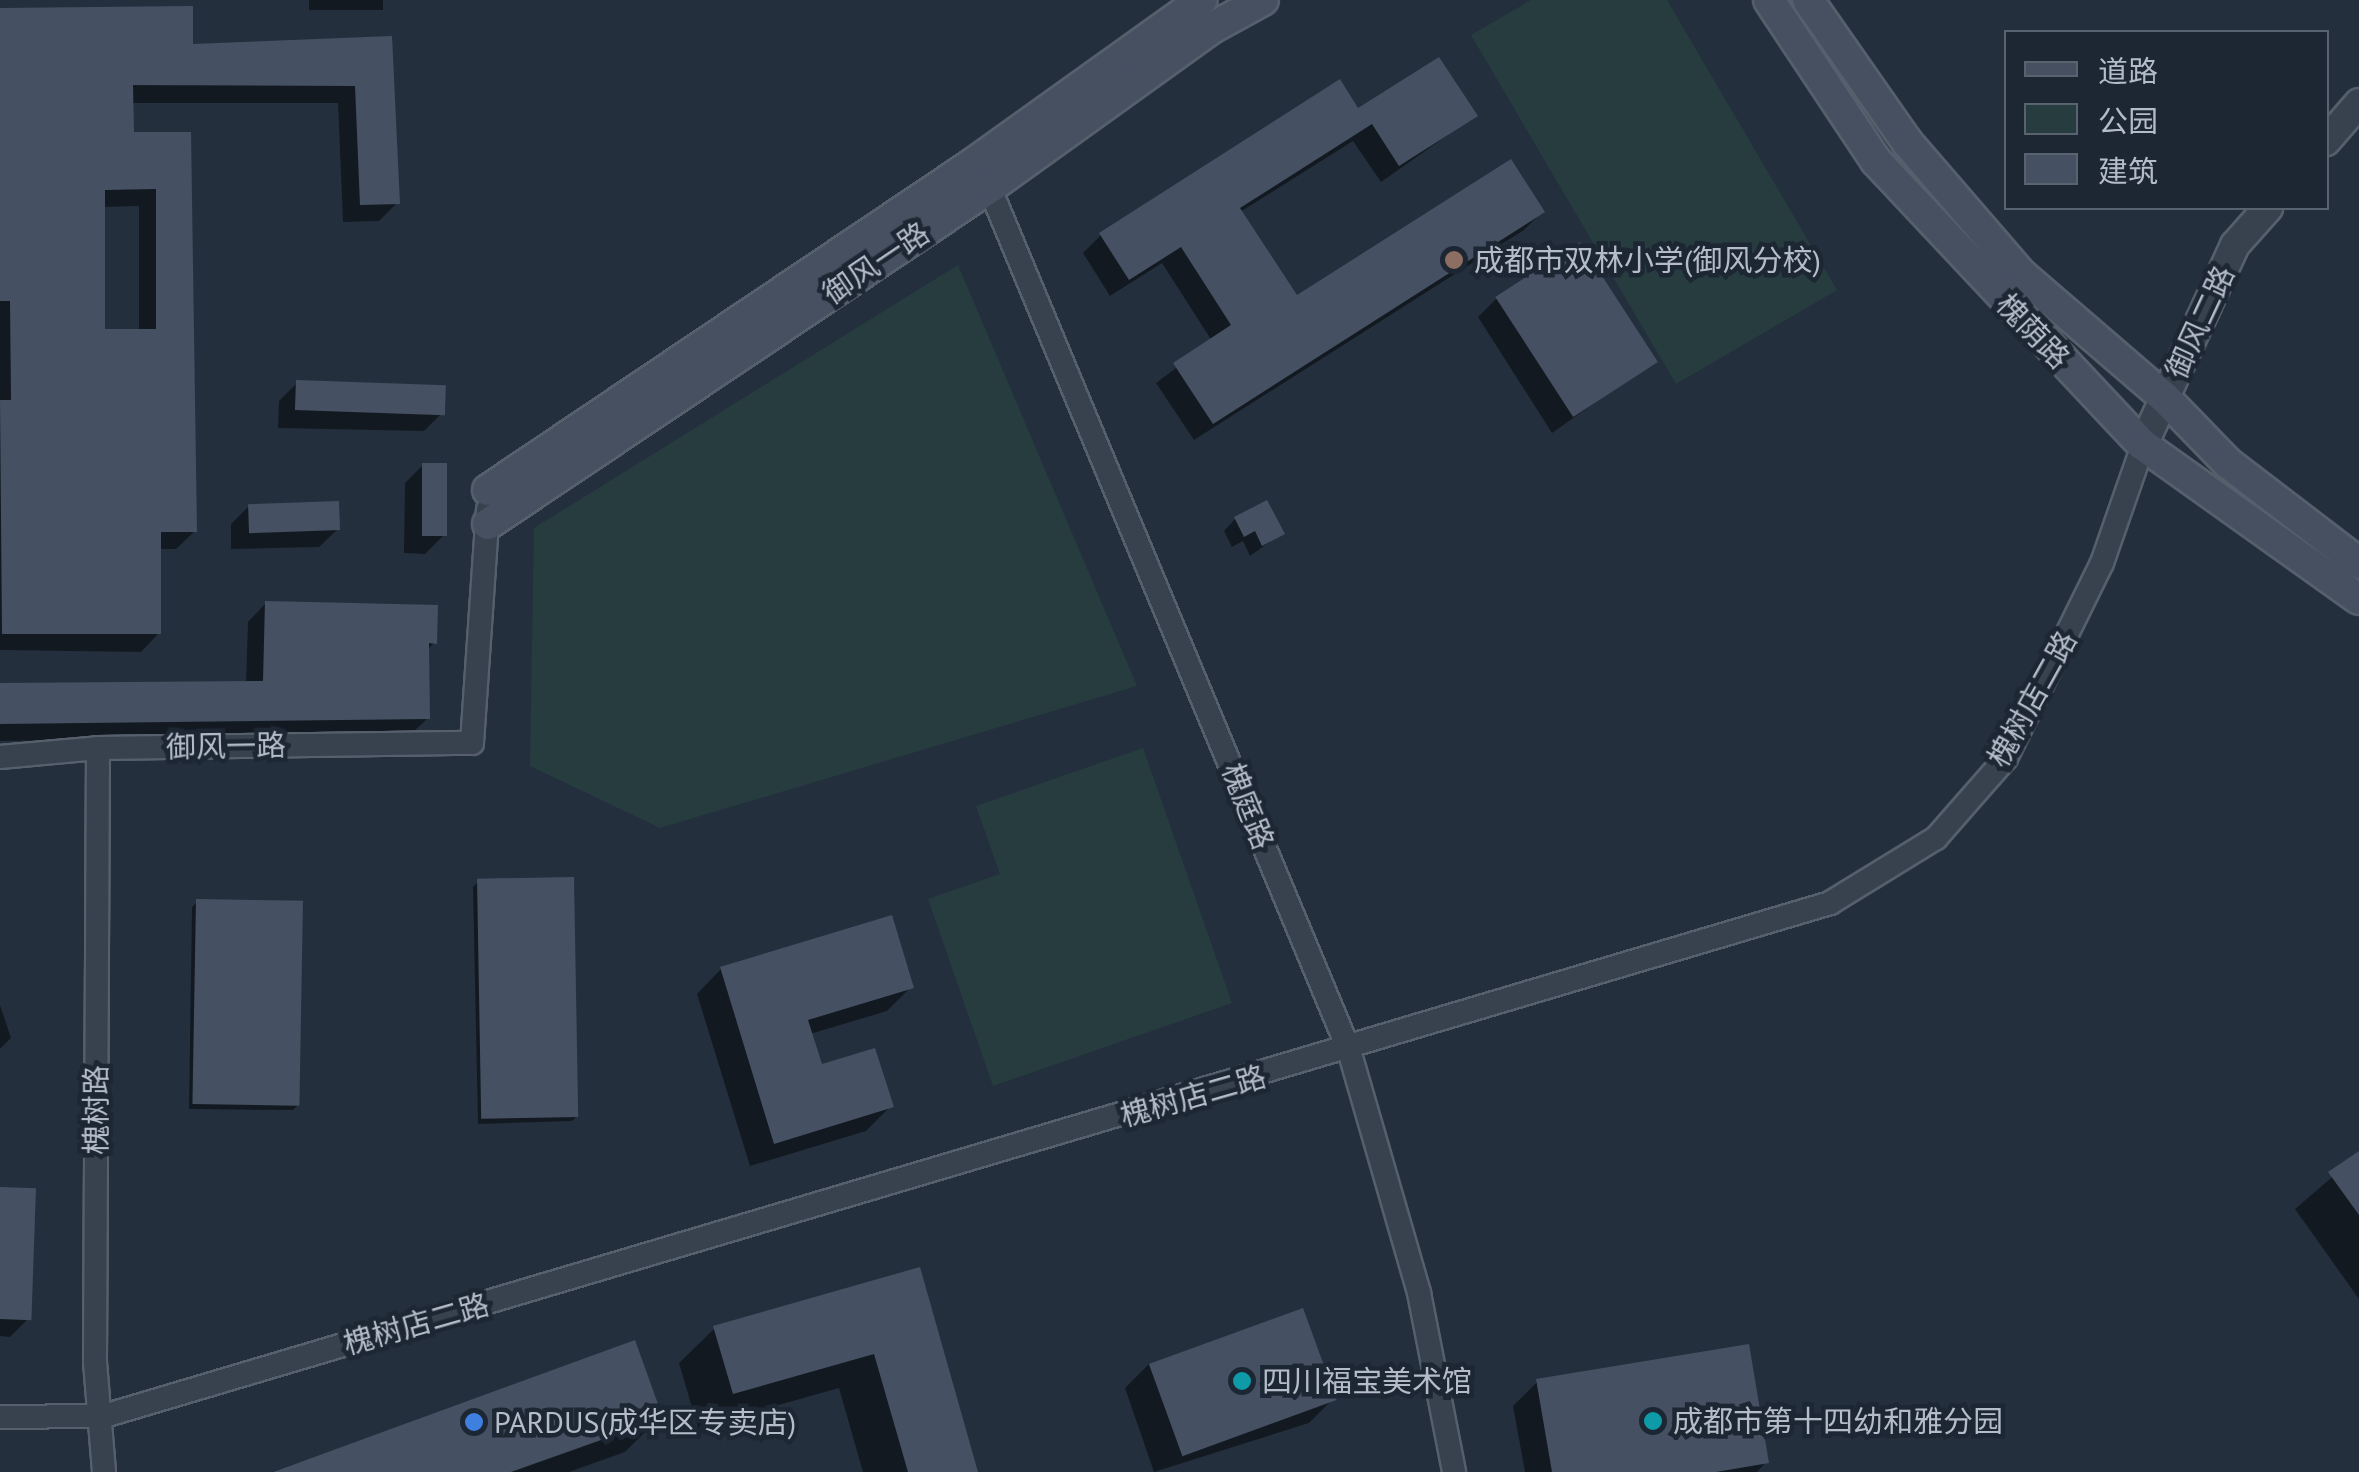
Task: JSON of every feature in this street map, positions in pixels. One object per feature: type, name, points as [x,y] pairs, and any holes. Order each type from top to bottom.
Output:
[{"type":"main road","name":"御风一路","points":[[488,524],[983,174],[1202,0]]},
{"type":"main road","name":"御风一路","points":[[488,490],[1212,28],[1263,0]]},
{"type":"main road","name":"槐荫路","points":[[1769,0],[1876,161],[2143,445],[2359,599]]},
{"type":"main road","name":"槐荫路","points":[[1808,0],[1906,142],[2022,276],[2165,398],[2228,463],[2359,562]]},
{"type":"street","points":[[2329,138],[2359,104]]},
{"type":"street","name":"槐庭路","points":[[983,174],[1349,1050],[1419,1293],[1454,1472]]},
{"type":"street","name":"御风二路","points":[[2143,445],[2235,246],[2266,210]]},
{"type":"street","name":"槐树店二路","points":[[0,1417],[104,1416],[1349,1050],[1830,904],[1936,838],[2014,742],[2102,563],[2143,445]]},
{"type":"street","name":"御风一路","points":[[0,757],[98,748],[472,743],[488,490]]},
{"type":"street","name":"槐树路","points":[[98,748],[95,1362],[104,1416],[104,1472]]},
{"type":"green space","points":[[1531,0],[1667,0],[1837,290],[1676,384],[1471,35]]},
{"type":"green space","points":[[958,265],[1137,686],[660,828],[530,766],[534,528]]},
{"type":"green space","points":[[1143,748],[1232,1003],[993,1086],[928,899],[1000,874],[976,806]]},
{"type":"building","points":[[193,6],[193,44],[392,36],[400,204],[360,205],[355,86],[133,85],[134,132],[191,132],[197,532],[161,532],[161,634],[2,634],[0,400],[11,400],[10,301],[0,301],[0,8]],"holes":[[[156,189],[156,329],[105,329],[105,190]]]},
{"type":"building","points":[[1439,57],[1478,116],[1399,166],[1372,124],[1240,208],[1297,295],[1511,159],[1545,212],[1213,424],[1173,363],[1231,325],[1181,247],[1129,280],[1099,233],[1340,79],[1358,108]]},
{"type":"building","points":[[1580,242],[1658,362],[1573,417],[1495,297]]},
{"type":"building","points":[[296,380],[446,385],[445,415],[295,410]]},
{"type":"building","points":[[422,463],[447,463],[447,536],[422,536]]},
{"type":"building","points":[[1267,500],[1285,534],[1262,546],[1255,531],[1244,537],[1234,517]]},
{"type":"building","points":[[339,501],[340,530],[249,533],[248,504]]},
{"type":"building","points":[[265,601],[438,605],[437,644],[429,643],[430,719],[0,724],[0,683],[263,681]]},
{"type":"building","points":[[574,877],[578,1117],[481,1119],[477,879]]},
{"type":"building","points":[[196,899],[303,901],[299,1106],[192,1104]]},
{"type":"building","points":[[892,915],[914,988],[808,1020],[822,1064],[875,1048],[894,1107],[774,1144],[720,967]]},
{"type":"building","points":[[2359,1151],[2359,1215],[2328,1172]]},
{"type":"building","points":[[0,1187],[36,1188],[31,1320],[0,1319]]},
{"type":"building","points":[[920,1267],[978,1472],[908,1472],[874,1354],[733,1394],[713,1326]]},
{"type":"building","name":"四川福宝美术馆","points":[[1303,1308],[1337,1400],[1182,1456],[1149,1364]]},
{"type":"building","points":[[635,1340],[663,1418],[511,1472],[273,1472]]},
{"type":"building","name":"成都市第十四幼和雅分园","points":[[1749,1344],[1769,1463],[1716,1472],[1552,1472],[1536,1379]]},
{"type":"place","name":"成都市双林小学(御风分校)","points":[[1454,260]]},
{"type":"place","name":"四川福宝美术馆","points":[[1242,1381]]},
{"type":"place","name":"成都市第十四幼和雅分园","points":[[1653,1421]]},
{"type":"place","name":"PARDUS(成华区专卖店)","points":[[474,1422]]}]
